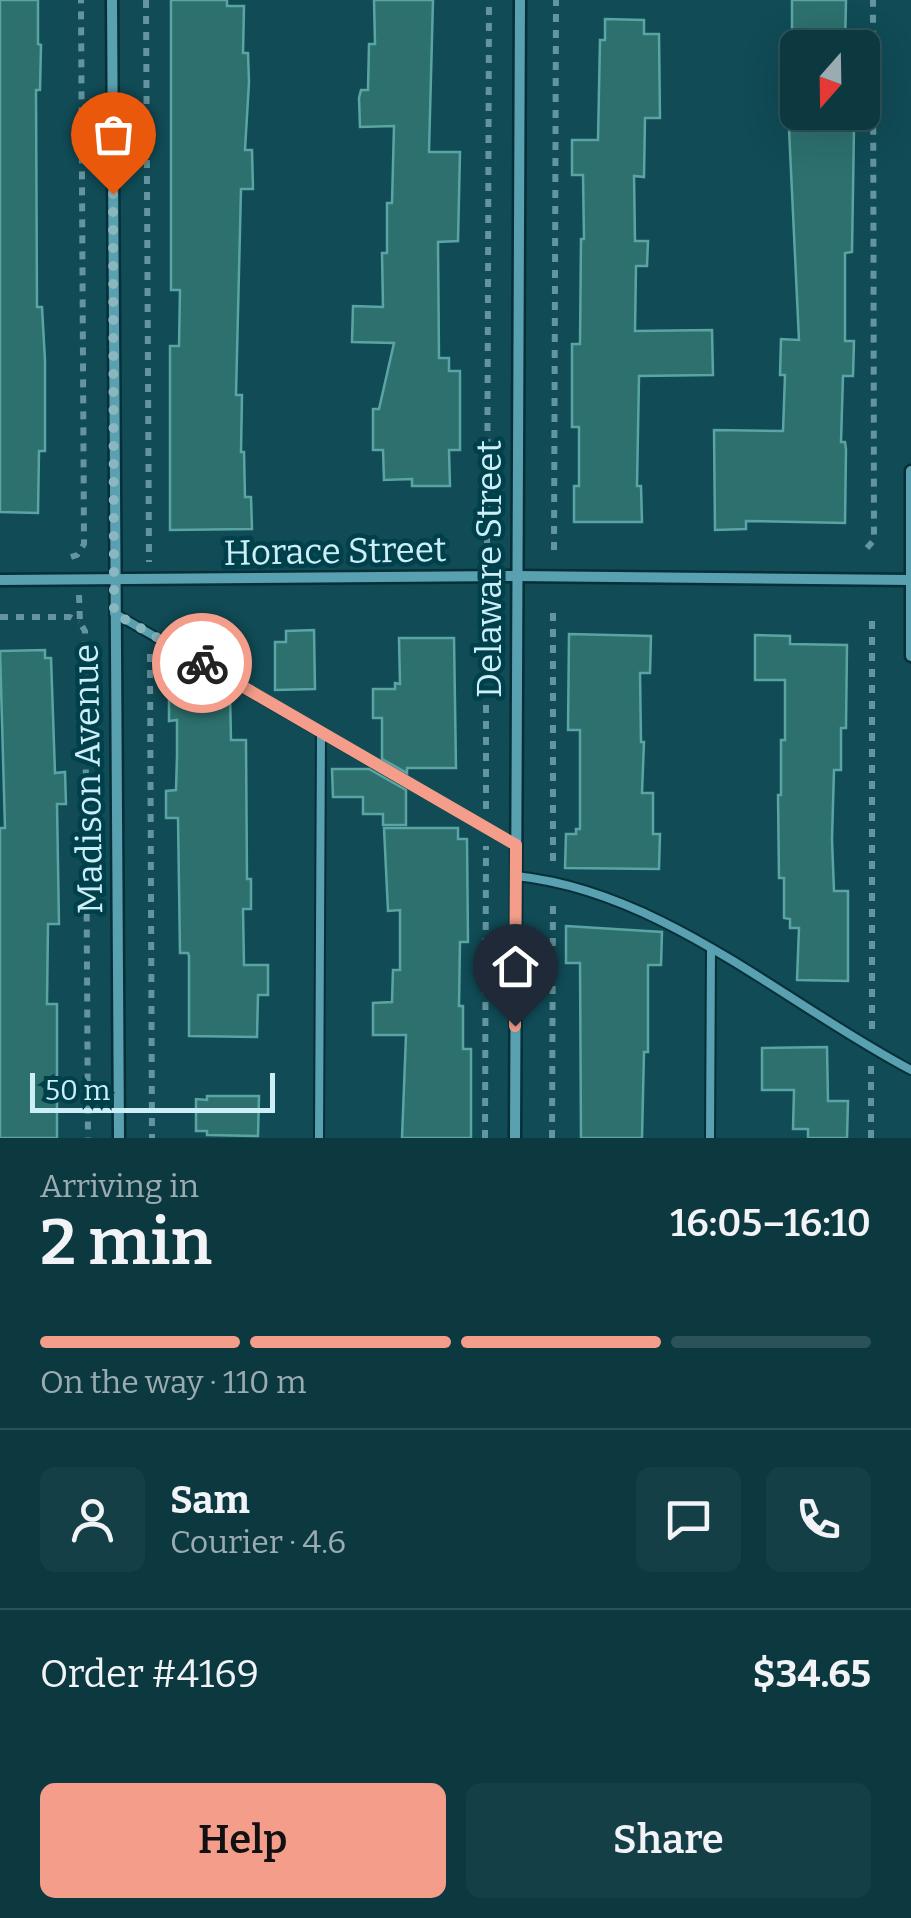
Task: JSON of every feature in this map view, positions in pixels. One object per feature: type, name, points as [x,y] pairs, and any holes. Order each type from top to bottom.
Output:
[{"type":"street","name":"Madison Avenue","points":[[112,0],[119,1138]]},
{"type":"street","name":"Delaware Street","points":[[515,1138],[520,0]]},
{"type":"street","points":[[911,471],[911,656]]},
{"type":"street","name":"Horace Street","points":[[0,580],[486,576],[910,580]]},
{"type":"lane","points":[[114,613],[516,845]]},
{"type":"lane","points":[[320,732],[320,1138]]},
{"type":"lane","points":[[516,876],[553,880],[628,904],[911,1070]]},
{"type":"lane","points":[[710,1138],[711,950]]},
{"type":"path","points":[[66,558],[77,555],[84,544],[81,0]]},
{"type":"path","points":[[485,1138],[489,0]]},
{"type":"path","points":[[554,550],[556,0]]},
{"type":"path","points":[[867,548],[874,540],[873,0]]},
{"type":"path","points":[[871,1138],[872,615]]},
{"type":"path","points":[[0,617],[70,617],[85,631],[88,1138]]},
{"type":"building","points":[[0,0],[38,0],[41,45],[40,90],[36,90],[37,307],[42,307],[45,360],[45,451],[39,451],[38,513],[0,512]]},
{"type":"building","points":[[171,0],[227,0],[227,6],[244,6],[243,53],[248,53],[249,82],[245,150],[252,150],[253,189],[241,189],[236,395],[242,395],[241,452],[245,497],[251,497],[252,529],[170,530],[170,346],[179,346],[180,290],[171,290]]},
{"type":"building","points":[[374,0],[433,0],[429,152],[460,152],[458,241],[438,242],[439,358],[449,358],[449,371],[460,371],[460,450],[449,450],[450,486],[412,486],[412,479],[384,480],[383,450],[373,450],[373,409],[379,409],[394,343],[352,342],[353,306],[383,307],[382,253],[387,253],[387,203],[392,203],[394,126],[360,127],[359,98],[361,90],[368,90],[369,44],[375,44]]},
{"type":"building","points":[[792,0],[846,0],[845,30],[792,30]]},
{"type":"building","points":[[605,19],[644,20],[644,34],[659,34],[660,118],[645,118],[644,177],[634,176],[635,241],[648,241],[647,266],[636,266],[635,331],[712,330],[713,375],[639,376],[637,486],[641,486],[642,522],[574,522],[574,486],[579,486],[579,427],[572,427],[572,344],[580,344],[584,239],[583,175],[572,175],[572,140],[598,140],[600,40],[605,40]]},
{"type":"building","points":[[789,130],[854,130],[852,252],[845,253],[845,341],[854,341],[853,376],[843,376],[845,523],[746,521],[746,529],[715,530],[714,430],[783,431],[785,375],[780,375],[781,339],[799,340]]},
{"type":"building","points":[[314,630],[315,689],[275,690],[275,642],[286,642],[286,631]]},
{"type":"building","points":[[569,634],[651,636],[650,673],[640,673],[642,793],[653,793],[653,834],[660,834],[659,869],[565,868],[566,834],[576,834],[576,829],[580,829],[580,730],[568,730]]},
{"type":"building","points":[[755,635],[790,636],[790,644],[847,645],[846,728],[841,728],[841,770],[834,770],[832,839],[834,891],[848,891],[848,981],[797,980],[799,928],[790,928],[790,919],[784,918],[784,878],[779,878],[778,795],[781,740],[785,740],[785,680],[755,680]]},
{"type":"building","points":[[399,638],[454,638],[456,768],[407,768],[407,773],[382,759],[382,718],[373,718],[373,689],[395,689],[395,683],[400,684]]},
{"type":"building","points":[[45,650],[45,658],[51,658],[55,773],[65,772],[66,804],[57,804],[59,924],[48,924],[47,1004],[57,1004],[57,1138],[0,1138],[0,828],[5,828],[0,651]]},
{"type":"building","points":[[169,693],[230,693],[231,740],[246,740],[247,879],[251,879],[251,909],[243,909],[244,965],[268,965],[268,995],[258,995],[257,1037],[189,1036],[189,956],[180,953],[178,818],[166,818],[166,791],[176,790],[177,756],[177,720],[169,721]]},
{"type":"building","points":[[332,769],[369,769],[406,790],[406,825],[383,825],[383,814],[363,814],[363,797],[333,797]]},
{"type":"building","points":[[384,828],[458,828],[458,839],[467,839],[468,942],[460,942],[459,1006],[463,1006],[463,1049],[471,1049],[471,1138],[402,1138],[406,1035],[373,1035],[373,1003],[392,1002],[393,970],[400,970],[400,910],[388,911]]},
{"type":"building","points":[[566,926],[662,932],[661,965],[648,965],[648,1052],[644,1052],[642,1138],[581,1138],[580,963],[566,963]]},
{"type":"building","points":[[827,1047],[828,1101],[848,1101],[847,1138],[808,1138],[808,1129],[793,1129],[794,1090],[762,1090],[762,1048]]},
{"type":"building","points":[[207,1096],[259,1096],[258,1136],[207,1135],[207,1131],[196,1131],[196,1099],[207,1100]]},
{"type":"way so far","points":[[113,194],[114,613],[202,663]]},
{"type":"route","points":[[202,663],[516,845],[515,1026]]}]
